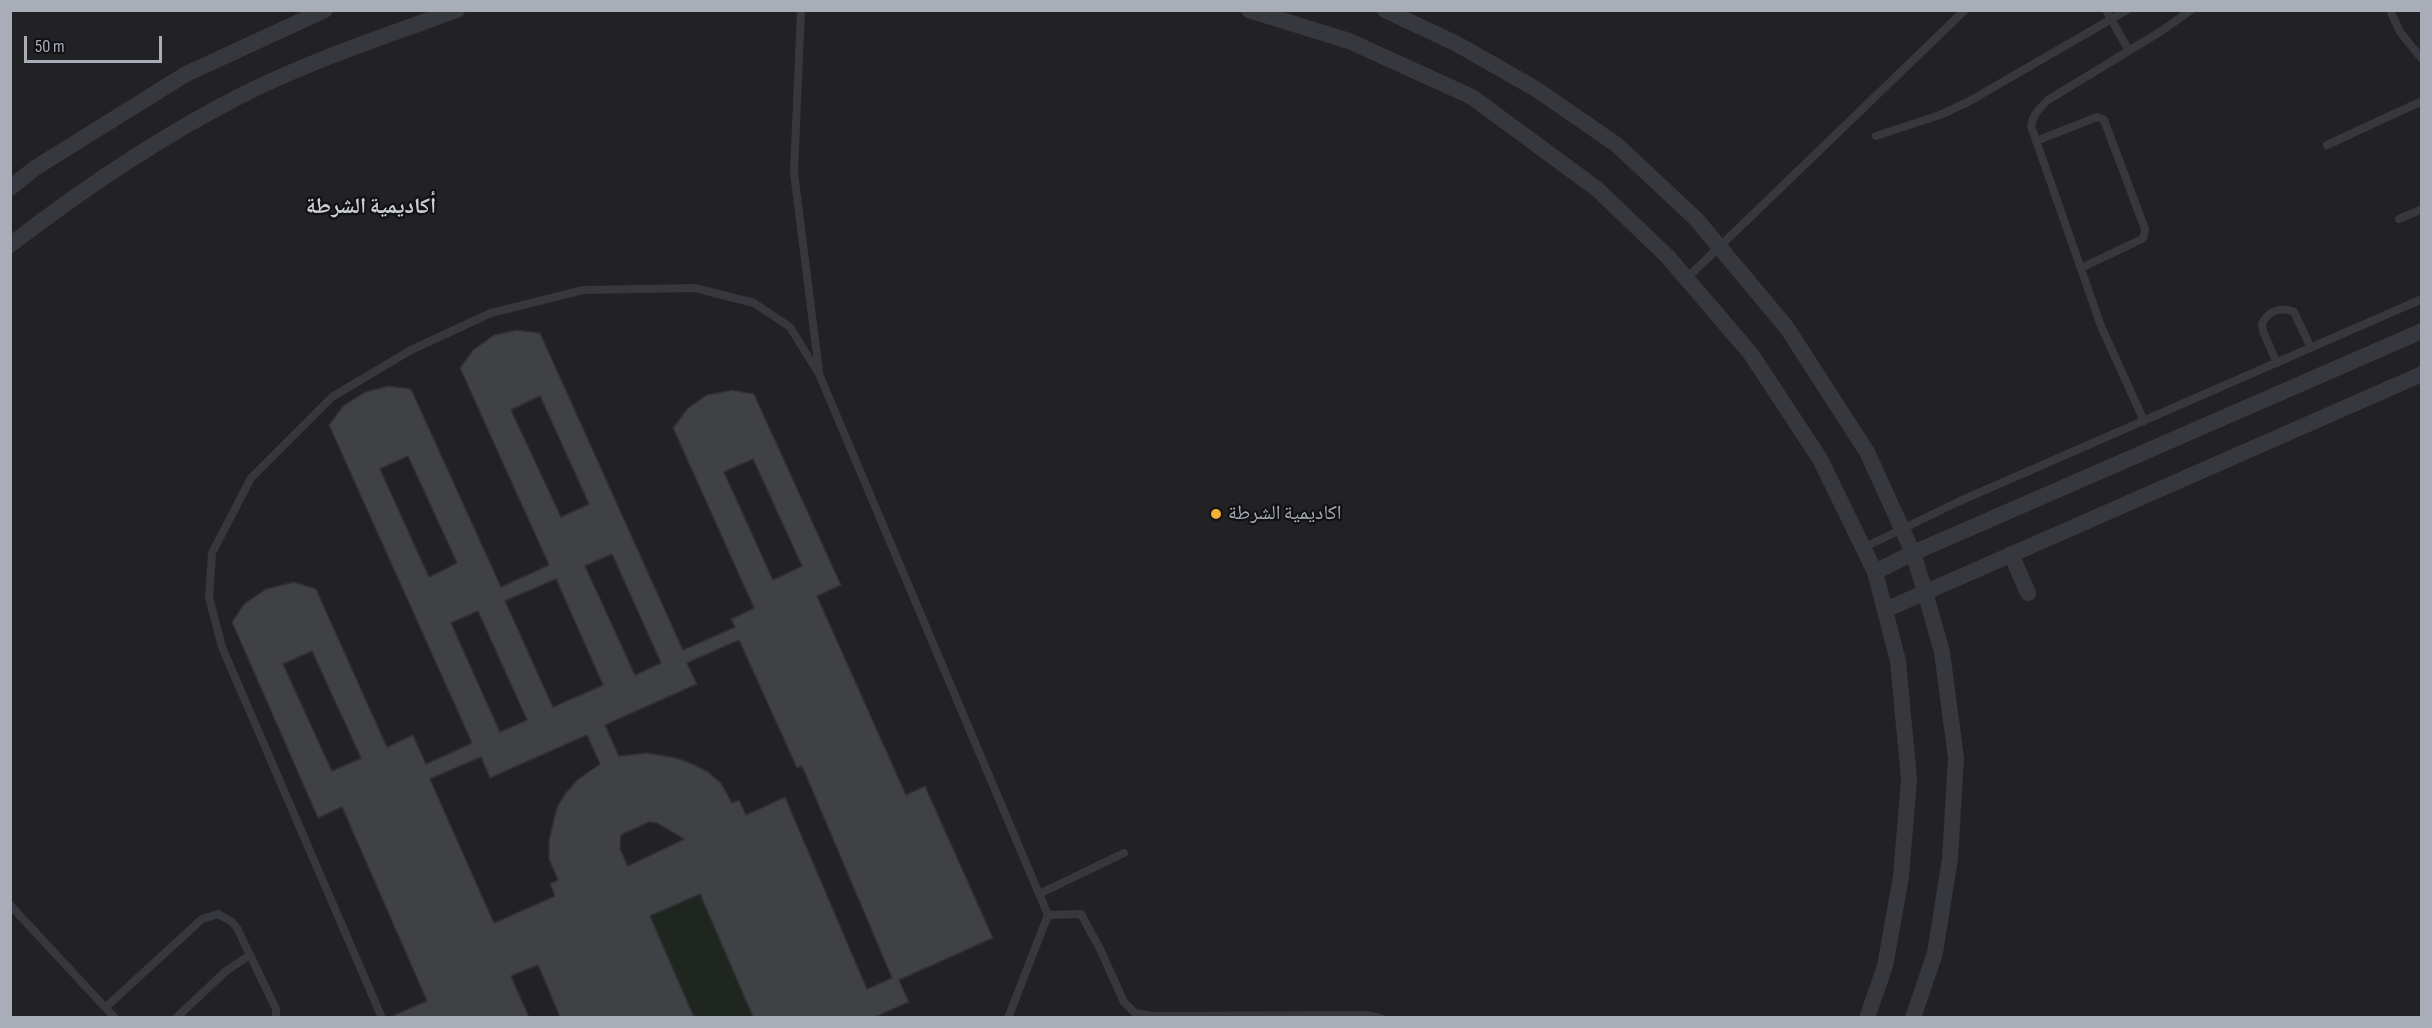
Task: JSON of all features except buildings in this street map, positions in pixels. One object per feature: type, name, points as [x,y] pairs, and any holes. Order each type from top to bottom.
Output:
[{"type":"street","points":[[10,188],[35,168],[186,74],[325,10]]},
{"type":"street","points":[[10,245],[120,164],[244,94],[354,46],[457,10]]},
{"type":"street","points":[[1249,10],[1349,41],[1472,98],[1597,189],[1668,257],[1751,354],[1820,459],[1875,572],[1898,661],[1909,779],[1901,877],[1885,966],[1868,1017]]},
{"type":"street","points":[[1385,10],[1457,44],[1516,78],[1617,145],[1696,219],[1787,328],[1867,452],[1913,553],[1925,592],[1942,651],[1956,758],[1950,859],[1935,954],[1913,1017]]},
{"type":"street","points":[[1875,572],[1913,553],[2421,331]]},
{"type":"street","points":[[1885,610],[2421,374]]},
{"type":"street","points":[[2011,554],[2028,593]]},
{"type":"lane","points":[[801,10],[794,173],[819,374]]},
{"type":"lane","points":[[1686,278],[1965,10]]},
{"type":"lane","points":[[2106,10],[2129,51]]},
{"type":"lane","points":[[1876,136],[1940,115],[1968,102],[2127,10]]},
{"type":"lane","points":[[2144,421],[2101,326],[2031,126],[2038,109],[2049,100],[2191,10]]},
{"type":"lane","points":[[2390,10],[2400,32],[2421,59]]},
{"type":"lane","points":[[2327,145],[2421,101]]},
{"type":"lane","points":[[2036,141],[2097,117],[2104,120],[2145,229],[2142,239],[2081,268]]},
{"type":"lane","points":[[2399,219],[2421,209]]},
{"type":"lane","points":[[382,1017],[222,646],[209,597],[212,553],[251,478],[332,397],[411,350],[491,313],[583,290],[695,288],[754,303],[790,327],[819,374],[1048,915],[1008,1017]]},
{"type":"lane","points":[[1864,547],[1960,501],[2421,299]]},
{"type":"lane","points":[[2277,363],[2262,324],[2269,314],[2277,310],[2290,310],[2296,315],[2311,348]]},
{"type":"lane","points":[[1039,894],[1124,853]]},
{"type":"lane","points":[[10,905],[115,1017]]},
{"type":"lane","points":[[106,1007],[207,916],[218,914],[232,922],[276,1009],[276,1017]]},
{"type":"lane","points":[[1048,915],[1081,914],[1124,1002],[1135,1015],[1366,1015],[1380,1017]]},
{"type":"lane","points":[[176,1017],[226,971],[250,955]]},
{"type":"shaded area","name":"اكاديمية الشرطة","points":[[11,11],[2421,11],[2421,1017],[11,1017]]},
{"type":"shaded area","points":[[700,894],[753,1017],[694,1017],[650,916]]},
{"type":"place","name":"اكاديمية الشرطة","points":[[1216,514]]},
{"type":"district","name":"أكاديمية الشرطة","points":[[371,207]]}]
